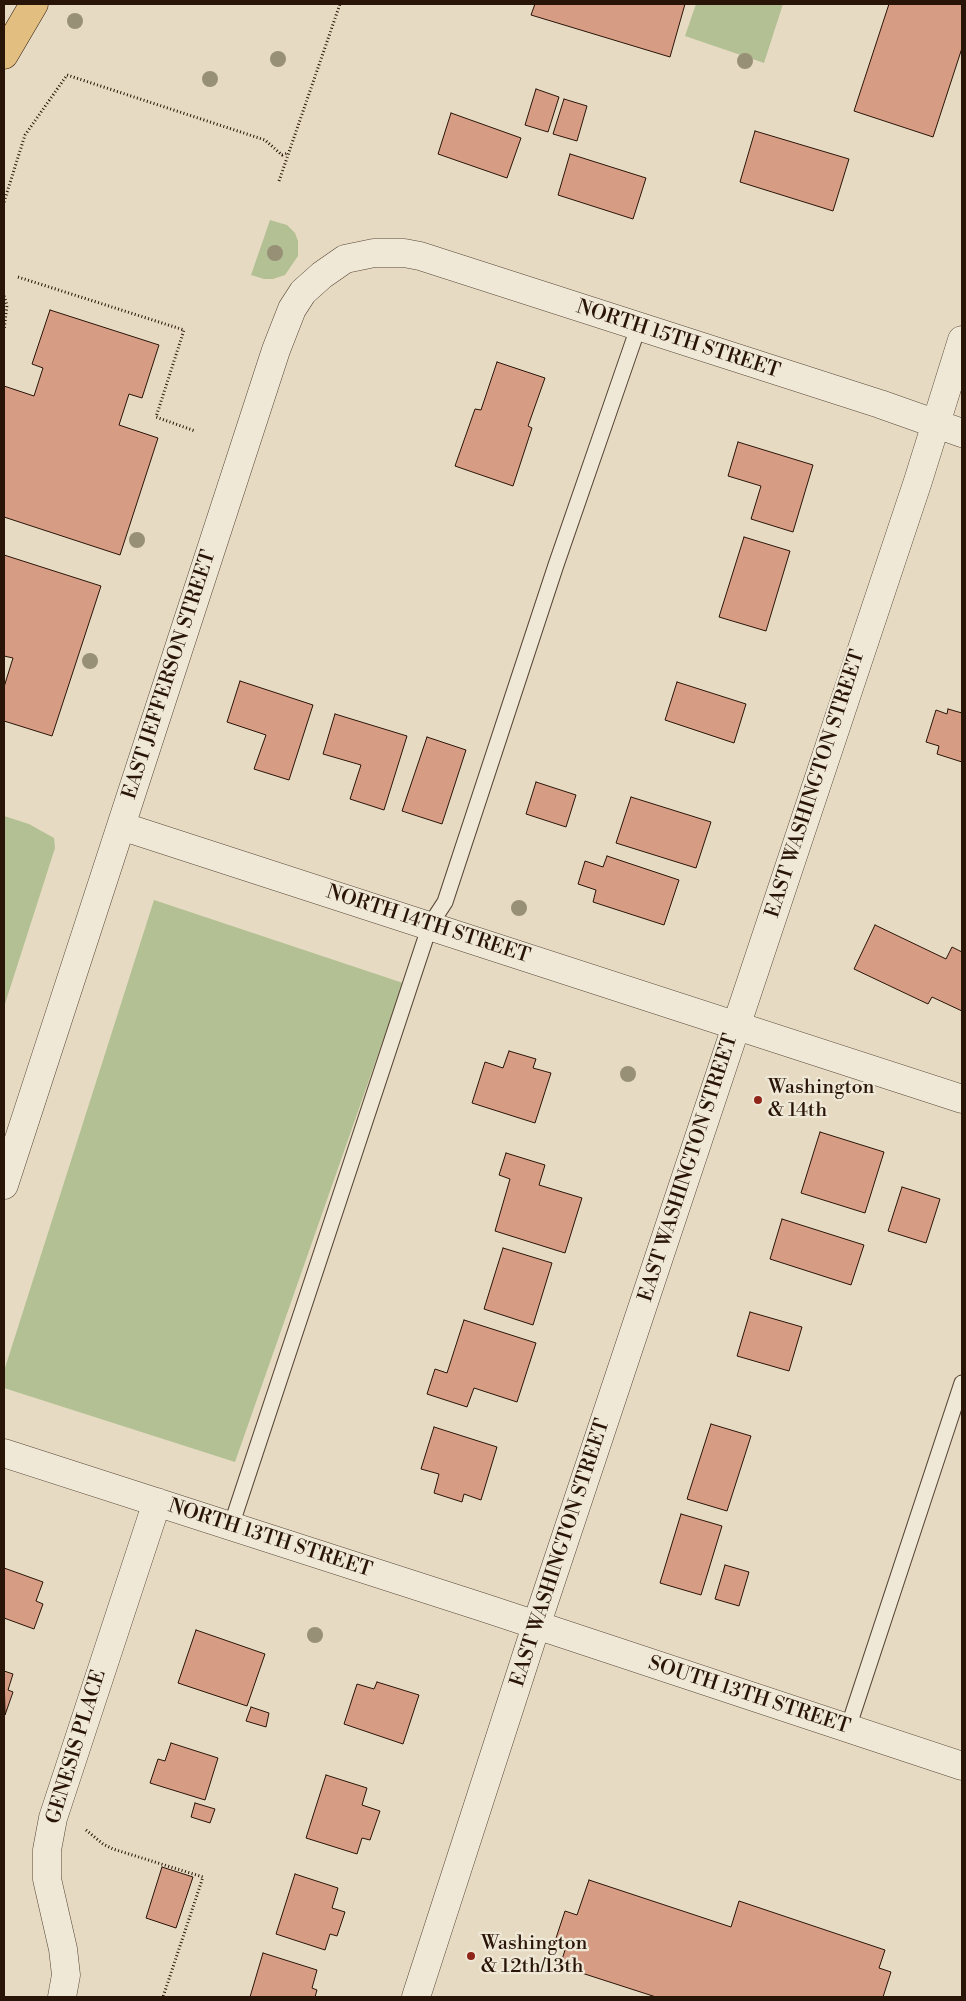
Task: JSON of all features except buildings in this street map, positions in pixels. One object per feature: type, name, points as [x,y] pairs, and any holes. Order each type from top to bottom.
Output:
[{"type":"main road","points":[[4,55],[34,4]]},
{"type":"street","name":"EAST JEFFERSON STREET","points":[[4,1185],[276,350],[292,309],[303,292],[345,259],[374,253],[404,253],[420,256]]},
{"type":"street","name":"NORTH 15TH STREET","points":[[420,256],[962,433]]},
{"type":"street","name":"EAST WASHINGTON STREET","points":[[416,1997],[536,1626],[962,340]]},
{"type":"street","name":"NORTH 14TH STREET","points":[[121,826],[430,925],[962,1100]]},
{"type":"street","name":"NORTH 13TH STREET","points":[[4,1454],[536,1626]]},
{"type":"street","name":"GENESIS PLACE","points":[[62,1997],[66,1974],[63,1948],[47,1879],[47,1850],[52,1826],[157,1502]]},
{"type":"street","name":"SOUTH 13TH STREET","points":[[536,1626],[962,1766]]},
{"type":"lane","points":[[231,1526],[430,925],[445,902],[556,565],[638,328]]},
{"type":"lane","points":[[848,1728],[962,1383]]},
{"type":"path","points":[[278,182],[340,4]]},
{"type":"path","points":[[4,202],[26,135],[67,76],[265,140],[282,155],[288,153]]},
{"type":"path","points":[[18,277],[184,330],[156,417],[195,431]]},
{"type":"path","points":[[4,296],[7,305],[4,330]]},
{"type":"path","points":[[86,1830],[103,1844],[113,1849],[204,1877],[163,1997]]},
{"type":"green space","points":[[696,4],[783,4],[764,63],[685,36]]},
{"type":"green space","points":[[270,220],[287,225],[295,233],[298,241],[298,256],[285,275],[273,279],[264,279],[251,275]]},
{"type":"green space","points":[[4,816],[29,824],[54,838],[55,848],[4,1007]]},
{"type":"green space","points":[[154,900],[403,983],[235,1462],[4,1388],[4,1371]]},
{"type":"place","name":"Washington & 14th","points":[[758,1100]]},
{"type":"place","name":"Washington & 12th/13th","points":[[471,1956]]}]
